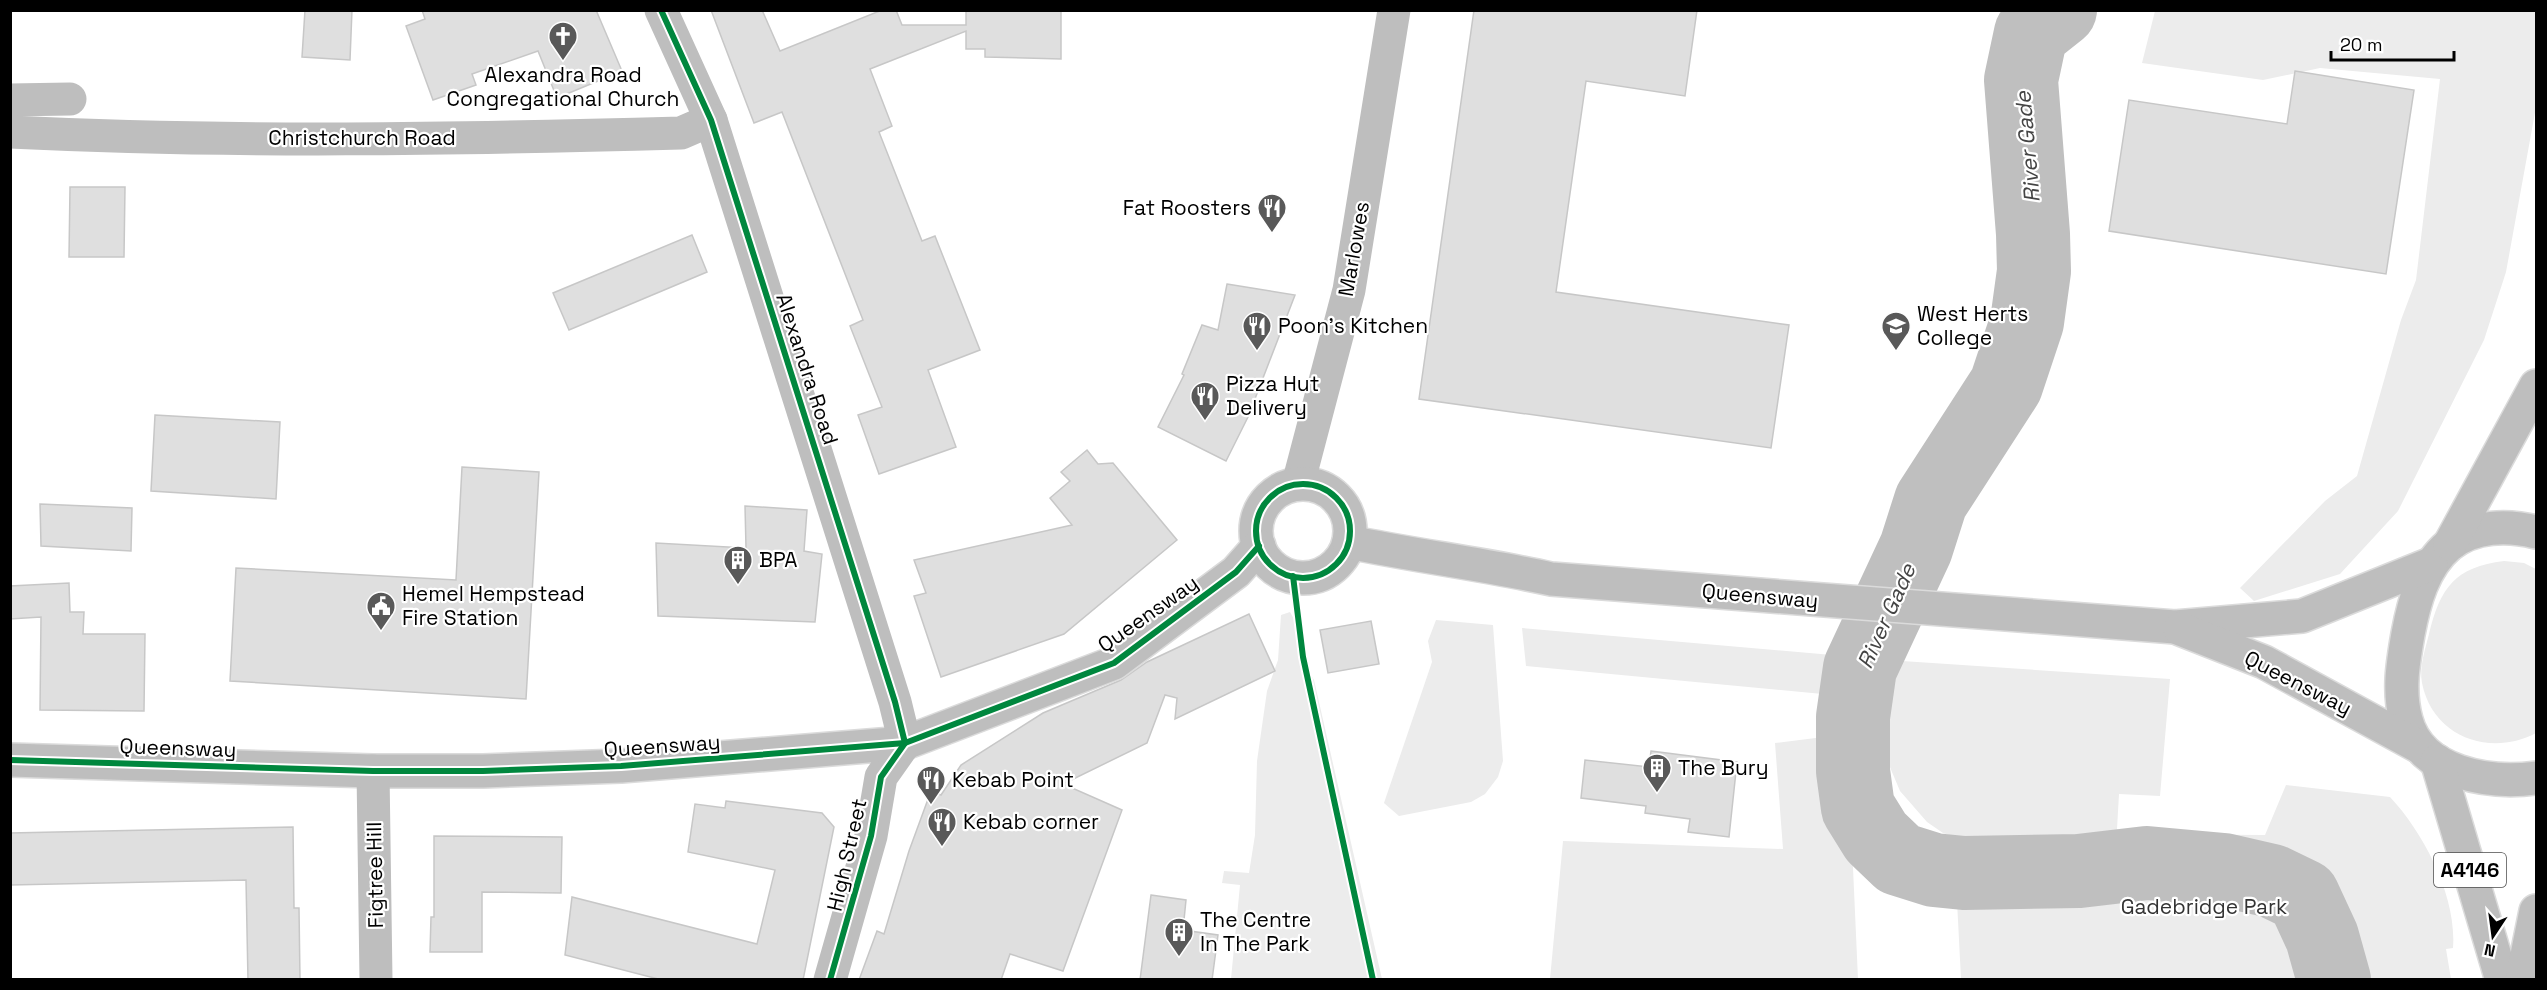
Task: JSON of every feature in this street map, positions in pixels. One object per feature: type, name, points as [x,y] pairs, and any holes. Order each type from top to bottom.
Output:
[{"type":"main road","name":"Alexandra Road","points":[[661,10],[711,120],[807,417],[905,743]]},
{"type":"main road","name":"Marlowes","points":[[1298,484],[1349,290],[1394,10]]},
{"type":"main road","points":[[10,100],[70,99]]},
{"type":"main road","name":"Christchurch Road","points":[[10,132],[82,136],[443,139],[681,133],[711,120]]},
{"type":"main road","points":[[2428,753],[2406,723],[2402,697],[2402,666],[2416,599],[2536,386]]},
{"type":"main road","points":[[1298,484],[1310,484],[1323,489],[1342,504],[1350,528],[1345,553],[1328,570],[1305,578],[1293,576],[1272,566],[1259,546],[1258,518],[1264,506],[1273,495],[1298,484]]},
{"type":"main road","name":"Queensway","points":[[1349,542],[1413,556],[1512,570],[1551,579],[2175,627],[2302,616],[2440,554],[2466,535],[2490,528],[2514,527],[2536,532]]},
{"type":"main road","name":"Queensway","points":[[10,760],[373,771],[483,771],[621,766],[905,743],[1114,663],[1236,572],[1259,546]]},
{"type":"main road","name":"Queensway","points":[[2175,627],[2264,662],[2460,772],[2509,781],[2536,778]]},
{"type":"main road","name":"High Street","points":[[830,980],[871,836],[881,777],[905,743]]},
{"type":"main road","name":"A4146","points":[[2428,753],[2502,980]]},
{"type":"main road","name":"Figtree Hill","points":[[373,771],[376,980]]},
{"type":"main road","points":[[2522,980],[2536,911]]},
{"type":"green space","points":[[2155,11],[2536,11],[2536,107],[2506,272],[2484,340],[2398,511],[2340,574],[2254,601],[2240,588],[2325,501],[2357,476],[2401,320],[2416,280],[2440,79],[2320,68],[2263,80],[2142,63]]},
{"type":"green space","points":[[2504,561],[2524,563],[2536,569],[2536,733],[2519,740],[2501,743],[2483,742],[2466,738],[2451,729],[2438,717],[2428,702],[2422,683],[2422,665],[2438,604],[2452,582],[2473,568]]},
{"type":"green space","points":[[1290,612],[1294,619],[1304,663],[1314,680],[1382,979],[1231,979],[1240,885],[1222,883],[1224,871],[1249,873],[1255,835],[1257,761],[1267,691],[1278,660],[1281,615]]},
{"type":"green space","points":[[1436,620],[1493,625],[1503,761],[1498,777],[1485,794],[1471,802],[1399,816],[1384,803],[1432,662],[1428,641]]},
{"type":"green space","points":[[1522,628],[1855,657],[1854,697],[1526,666]]},
{"type":"green space","name":"Gadebridge Park","points":[[1887,660],[2170,679],[2160,796],[2119,794],[2117,829],[2122,834],[2265,835],[2286,785],[2390,797],[2426,847],[2444,887],[2453,928],[2453,948],[2446,949],[2451,979],[1961,979],[1957,901],[1967,841],[1943,833],[1927,822],[1900,791],[1884,753]]},
{"type":"green space","points":[[1847,734],[1858,979],[1550,979],[1563,841],[1783,849],[1775,743]]},
{"type":"building","points":[[305,10],[352,10],[350,60],[302,57]]},
{"type":"building","points":[[422,10],[596,10],[622,71],[557,98],[538,51],[472,74],[476,85],[433,100],[406,26],[425,19]]},
{"type":"building","points":[[711,10],[762,10],[780,51],[882,10],[896,10],[902,25],[966,25],[966,10],[1061,10],[1061,59],[985,57],[985,49],[966,49],[966,31],[870,69],[892,126],[879,132],[922,241],[935,236],[980,350],[928,370],[956,447],[879,474],[858,415],[882,407],[850,326],[863,320],[782,112],[754,123]]},
{"type":"building","points":[[1474,10],[1697,10],[1685,96],[1586,81],[1556,292],[1789,325],[1771,448],[1419,399]]},
{"type":"building","points":[[2295,71],[2414,90],[2386,274],[2109,231],[2129,100],[2287,124]]},
{"type":"building","points":[[70,187],[125,187],[124,257],[69,257]]},
{"type":"building","points":[[692,235],[707,272],[569,330],[553,293]]},
{"type":"building","points":[[1227,284],[1295,295],[1248,417],[1226,461],[1158,427],[1184,375],[1182,374],[1202,325],[1218,330]]},
{"type":"building","points":[[155,415],[280,422],[276,499],[151,491]]},
{"type":"building","points":[[1087,450],[1098,464],[1113,463],[1177,540],[1064,634],[941,677],[914,596],[926,593],[914,560],[1072,525],[1050,498],[1070,481],[1061,472]]},
{"type":"building","name":"Hemel Hempstead Fire Station","points":[[462,467],[539,472],[526,699],[230,681],[236,568],[456,580]]},
{"type":"building","points":[[40,504],[132,508],[131,551],[41,546]]},
{"type":"building","name":"BPA","points":[[745,506],[807,510],[804,551],[822,554],[815,622],[658,616],[656,543],[746,548]]},
{"type":"building","points":[[69,583],[70,612],[84,612],[83,634],[145,634],[144,711],[40,710],[41,617],[10,619],[10,586]]},
{"type":"building","points":[[1249,614],[1275,671],[1175,719],[1177,698],[1165,695],[1147,743],[1063,784],[1122,810],[1063,971],[1010,954],[1001,980],[859,980],[877,931],[884,934],[909,851],[931,791],[941,795],[961,765],[1043,713],[1121,680],[1147,662]]},
{"type":"building","points":[[1371,621],[1379,664],[1328,673],[1320,630]]},
{"type":"building","name":"The Bury","points":[[1651,751],[1737,762],[1729,837],[1688,832],[1690,819],[1645,813],[1646,806],[1581,798],[1585,760],[1649,767]]},
{"type":"building","points":[[726,801],[822,813],[834,827],[803,980],[662,980],[565,955],[572,897],[757,944],[775,870],[688,852],[695,804],[725,808]]},
{"type":"building","points":[[293,827],[294,908],[299,908],[300,980],[248,980],[246,880],[10,885],[10,833]]},
{"type":"building","points":[[434,836],[562,837],[561,893],[482,892],[482,952],[430,952],[431,917],[434,917]]},
{"type":"building","name":"The Centre In The Park","points":[[1151,895],[1186,900],[1183,930],[1218,935],[1212,980],[1140,980]]},
{"type":"waterway","name":"River Gade","points":[[2060,10],[2031,33],[2021,80],[2034,271],[2027,322],[2006,385],[1931,501],[1916,548],[1860,668],[1853,717],[1853,771],[1858,808],[1876,837],[1899,859],[1934,870],[1964,873],[2079,871],[2147,863],[2224,870],[2272,881],[2303,896],[2322,937],[2334,980]]},
{"type":"cycle path","points":[[661,10],[711,120],[895,702],[905,743],[881,777],[871,836],[830,980]]},
{"type":"cycle path","points":[[1303,484],[1321,488],[1336,498],[1346,513],[1350,531],[1346,549],[1336,564],[1321,574],[1303,578],[1285,574],[1270,564],[1260,549],[1256,531],[1260,513],[1270,498],[1285,488],[1303,484]]},
{"type":"cycle path","points":[[10,760],[373,771],[483,771],[621,766],[905,743],[1114,663],[1236,572],[1259,546]]},
{"type":"cycle path","points":[[1293,576],[1303,657],[1373,980]]},
{"type":"place","name":"Alexandra Road Congregational Church","points":[[563,62]]},
{"type":"place","name":"Fat Roosters","points":[[1272,234]]},
{"type":"place","name":"Poon's Kitchen","points":[[1257,352]]},
{"type":"place","name":"West Herts College","points":[[1896,352]]},
{"type":"place","name":"Pizza Hut Delivery","points":[[1205,422]]},
{"type":"place","name":"BPA","points":[[738,586]]},
{"type":"place","name":"Hemel Hempstead Fire Station","points":[[381,632]]},
{"type":"place","name":"The Bury","points":[[1657,794]]},
{"type":"place","name":"Kebab Point","points":[[931,806]]},
{"type":"place","name":"Kebab corner","points":[[942,848]]},
{"type":"place","name":"The Centre In The Park","points":[[1179,958]]}]
